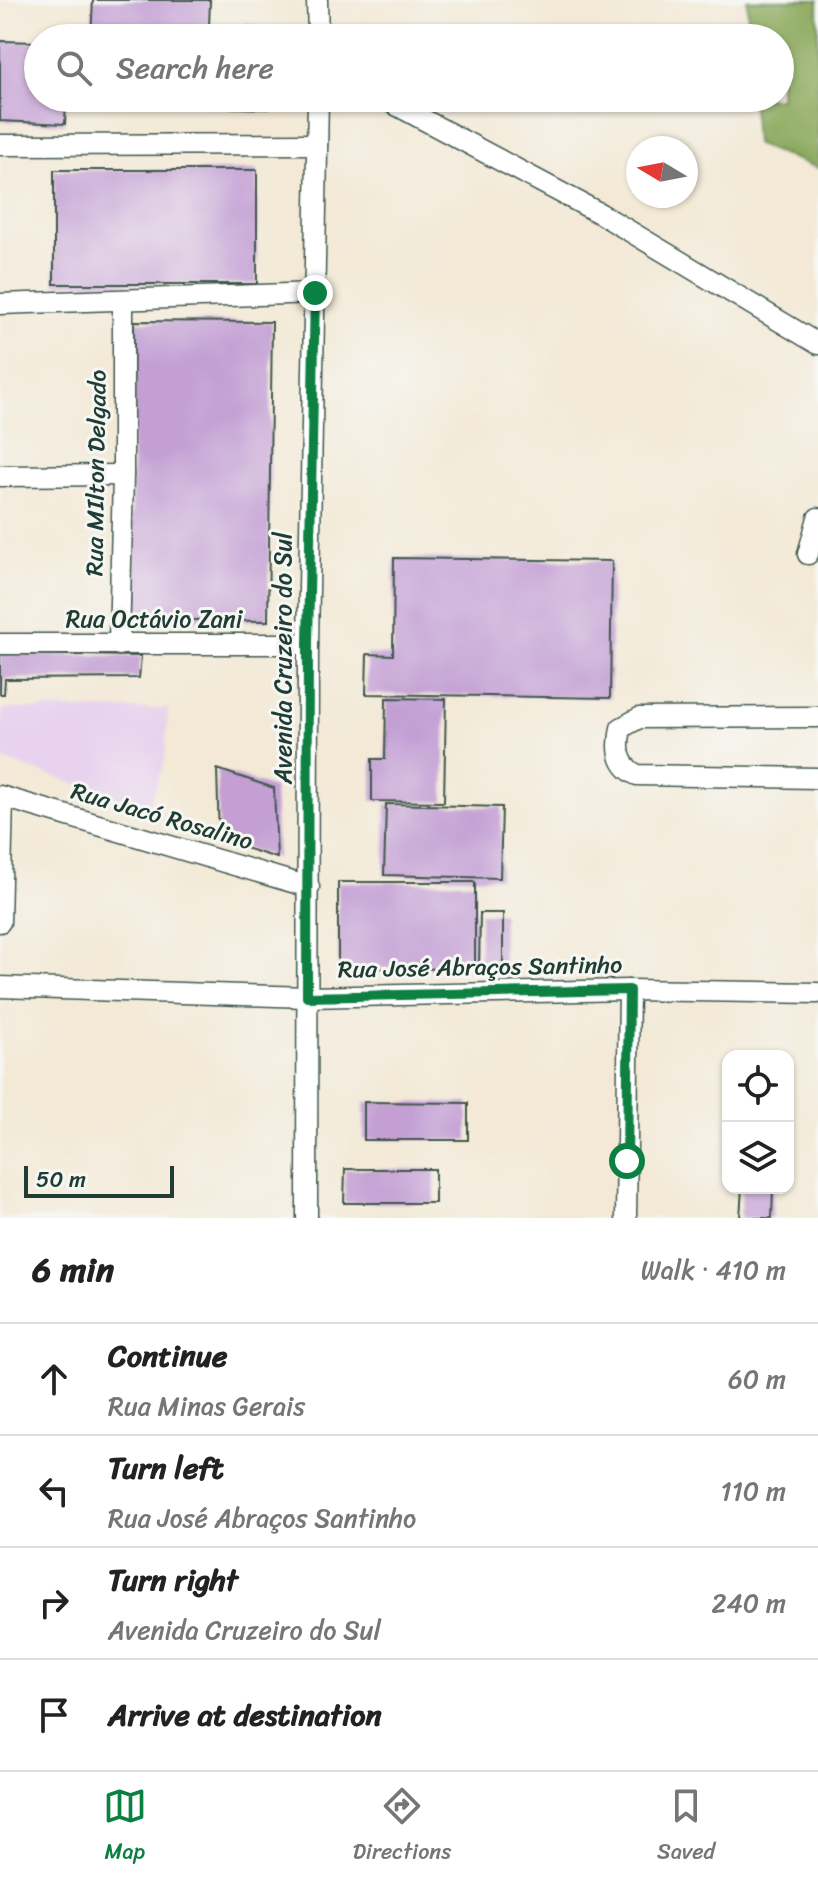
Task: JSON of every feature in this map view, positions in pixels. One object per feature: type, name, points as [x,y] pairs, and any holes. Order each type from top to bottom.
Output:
[{"type":"street","points":[[317,0],[318,24]]},
{"type":"street","name":"Avenida Cruzeiro do Sul","points":[[307,1218],[308,644],[318,112]]},
{"type":"street","points":[[409,112],[601,214],[818,344]]},
{"type":"street","points":[[0,145],[317,144]]},
{"type":"street","points":[[0,304],[315,293]]},
{"type":"street","name":"Rua MIlton Delgado","points":[[119,645],[123,301]]},
{"type":"street","points":[[0,476],[123,475]]},
{"type":"street","points":[[808,554],[818,518]]},
{"type":"street","name":"Rua Octávio Zani","points":[[0,644],[308,644]]},
{"type":"street","points":[[818,717],[639,718],[621,728],[618,749],[628,771],[637,775],[818,778]]},
{"type":"street","points":[[0,922],[2,796]]},
{"type":"street","name":"Rua Jacó Rosalino","points":[[2,796],[309,887]]},
{"type":"street","name":"Rua José Abraços Santinho","points":[[0,987],[307,997],[629,990],[818,993]]},
{"type":"street","points":[[626,1218],[629,990]]},
{"type":"shaded area","points":[[2,709],[168,709],[165,760],[148,807],[0,759]]},
{"type":"green space","points":[[747,0],[818,0],[818,168],[755,144],[753,112],[794,112],[794,24],[748,24]]},
{"type":"building","points":[[93,0],[210,0],[209,24],[92,24]]},
{"type":"building","points":[[0,41],[24,42],[24,112],[65,112],[65,124],[0,121]]},
{"type":"building","points":[[54,170],[257,170],[257,284],[54,284]]},
{"type":"building","points":[[134,321],[272,322],[268,621],[130,619]]},
{"type":"building","points":[[394,558],[612,561],[610,698],[366,694],[367,654],[393,655]]},
{"type":"building","points":[[0,654],[141,656],[139,678],[5,679],[4,694],[0,694]]},
{"type":"building","points":[[386,698],[446,699],[444,802],[372,801],[372,759],[385,759]]},
{"type":"building","points":[[217,769],[274,788],[277,858],[219,840]]},
{"type":"building","points":[[386,804],[502,807],[500,878],[384,875]]},
{"type":"building","points":[[338,882],[475,882],[475,969],[338,968]]},
{"type":"building","points":[[480,913],[503,913],[503,968],[479,968]]},
{"type":"building","points":[[364,1102],[468,1103],[468,1140],[364,1140]]},
{"type":"building","points":[[345,1169],[435,1169],[435,1203],[344,1203]]},
{"type":"building","points":[[742,1194],[773,1194],[772,1218],[740,1218]]},
{"type":"route","points":[[315,293],[308,644],[307,997],[629,990],[627,1161]]}]
